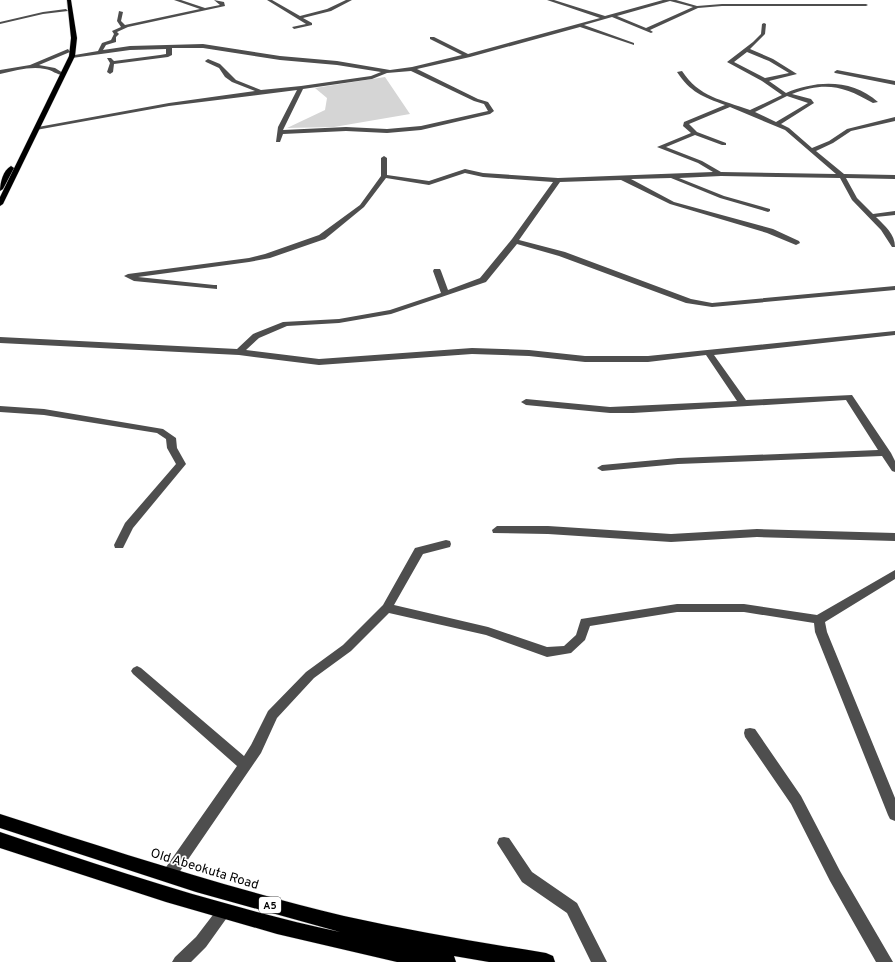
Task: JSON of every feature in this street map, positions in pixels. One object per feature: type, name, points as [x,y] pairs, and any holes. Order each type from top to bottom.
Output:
[{"type":"highway","name":"Old Abeokuta Road","points":[[0,821],[169,875],[256,901],[358,928],[470,950],[546,962]]},
{"type":"highway","name":"A5","points":[[0,840],[122,882],[224,912],[365,947],[447,962]]},
{"type":"main road","points":[[0,189],[61,74],[70,54],[65,0]]},
{"type":"main road","points":[[0,204],[38,129],[70,54],[74,38],[69,0]]},
{"type":"street","points":[[176,0],[204,9]]},
{"type":"street","points":[[101,52],[104,44],[114,41],[114,37],[117,34],[114,32],[123,26],[223,6],[222,3],[216,0]]},
{"type":"street","points":[[269,0],[310,24],[294,28]]},
{"type":"street","points":[[300,17],[328,10],[350,0]]},
{"type":"street","points":[[549,0],[606,18]]},
{"type":"street","points":[[562,3],[570,0]]},
{"type":"street","points":[[38,129],[100,116],[260,92],[301,88],[372,77],[386,72],[412,69],[582,26],[668,0]]},
{"type":"street","points":[[671,0],[697,7]]},
{"type":"street","points":[[834,0],[839,5]]},
{"type":"street","points":[[645,30],[697,7],[722,5],[866,5]]},
{"type":"street","points":[[0,23],[66,10]]},
{"type":"street","points":[[121,12],[119,20],[123,26]]},
{"type":"street","points":[[613,16],[654,34]]},
{"type":"street","points":[[764,24],[763,34],[747,50],[730,62],[788,95],[809,100],[811,103],[777,124]]},
{"type":"street","points":[[582,26],[632,44]]},
{"type":"street","points":[[432,38],[468,56]]},
{"type":"street","points":[[113,63],[146,58],[165,58],[169,55],[169,46]]},
{"type":"street","points":[[0,72],[31,66],[70,54],[169,46],[221,48],[280,58],[337,63],[386,72]]},
{"type":"street","points":[[747,50],[771,60],[794,74],[764,80]]},
{"type":"street","points":[[101,52],[113,63]]},
{"type":"street","points":[[208,61],[220,65],[232,79],[253,86],[260,92]]},
{"type":"street","points":[[110,72],[111,64],[113,63]]},
{"type":"street","points":[[31,66],[52,68],[61,74]]},
{"type":"street","points":[[280,132],[346,129],[381,131],[421,128],[488,113],[491,110],[484,102],[476,100],[412,69]]},
{"type":"street","points":[[680,72],[687,83],[704,95],[750,112],[787,129],[842,176],[854,199],[895,244]]},
{"type":"street","points":[[837,72],[895,84]]},
{"type":"street","points":[[750,112],[806,87],[827,84],[846,87],[875,102]]},
{"type":"street","points":[[278,141],[284,119],[301,88]]},
{"type":"street","points":[[724,144],[695,133],[686,126],[686,123],[730,105]]},
{"type":"street","points":[[812,150],[831,142],[849,130],[895,119]]},
{"type":"street","points":[[695,133],[660,147],[700,162],[721,174]]},
{"type":"street","points":[[214,286],[134,279],[128,276],[249,260],[267,256],[322,237],[362,206],[384,176],[384,158]]},
{"type":"street","points":[[384,176],[429,183],[465,171],[484,175],[558,180],[721,174],[895,177]]},
{"type":"street","points":[[672,175],[677,179],[722,197],[768,210]]},
{"type":"street","points":[[621,177],[672,203],[770,231],[796,243]]},
{"type":"street","points":[[239,352],[256,336],[286,324],[339,321],[391,312],[484,280],[515,241],[558,180]]},
{"type":"street","points":[[871,216],[895,213]]},
{"type":"street","points":[[515,241],[562,254],[688,301],[712,305],[895,288]]},
{"type":"street","points":[[437,271],[445,294]]},
{"type":"street","points":[[0,340],[239,352],[319,362],[472,351],[529,353],[585,359],[648,359],[709,354],[895,333]]},
{"type":"street","points":[[709,354],[743,403]]},
{"type":"street","points":[[526,402],[633,410],[849,397],[895,469]]},
{"type":"street","points":[[0,409],[44,412],[160,431],[171,438],[172,448],[181,464],[129,526],[119,545]]},
{"type":"street","points":[[602,468],[678,460],[886,453]]},
{"type":"street","points":[[497,530],[548,530],[671,538],[758,533],[895,537]]},
{"type":"street","points":[[169,875],[244,764],[256,749],[272,715],[310,674],[348,648],[387,608],[419,551],[446,544]]},
{"type":"street","points":[[387,608],[488,631],[547,652],[567,650],[581,638],[585,622],[677,608],[744,608],[819,620],[895,574]]},
{"type":"street","points":[[819,620],[820,632],[895,815]]},
{"type":"street","points":[[137,671],[244,764]]},
{"type":"street","points":[[750,733],[796,800],[835,876],[885,962]]},
{"type":"street","points":[[504,843],[527,876],[572,908],[598,962]]},
{"type":"street","points":[[180,962],[200,942],[224,912]]},
{"type":"shaded area","points":[[385,77],[410,114],[334,127],[287,128],[325,110],[327,98],[315,88]]}]
